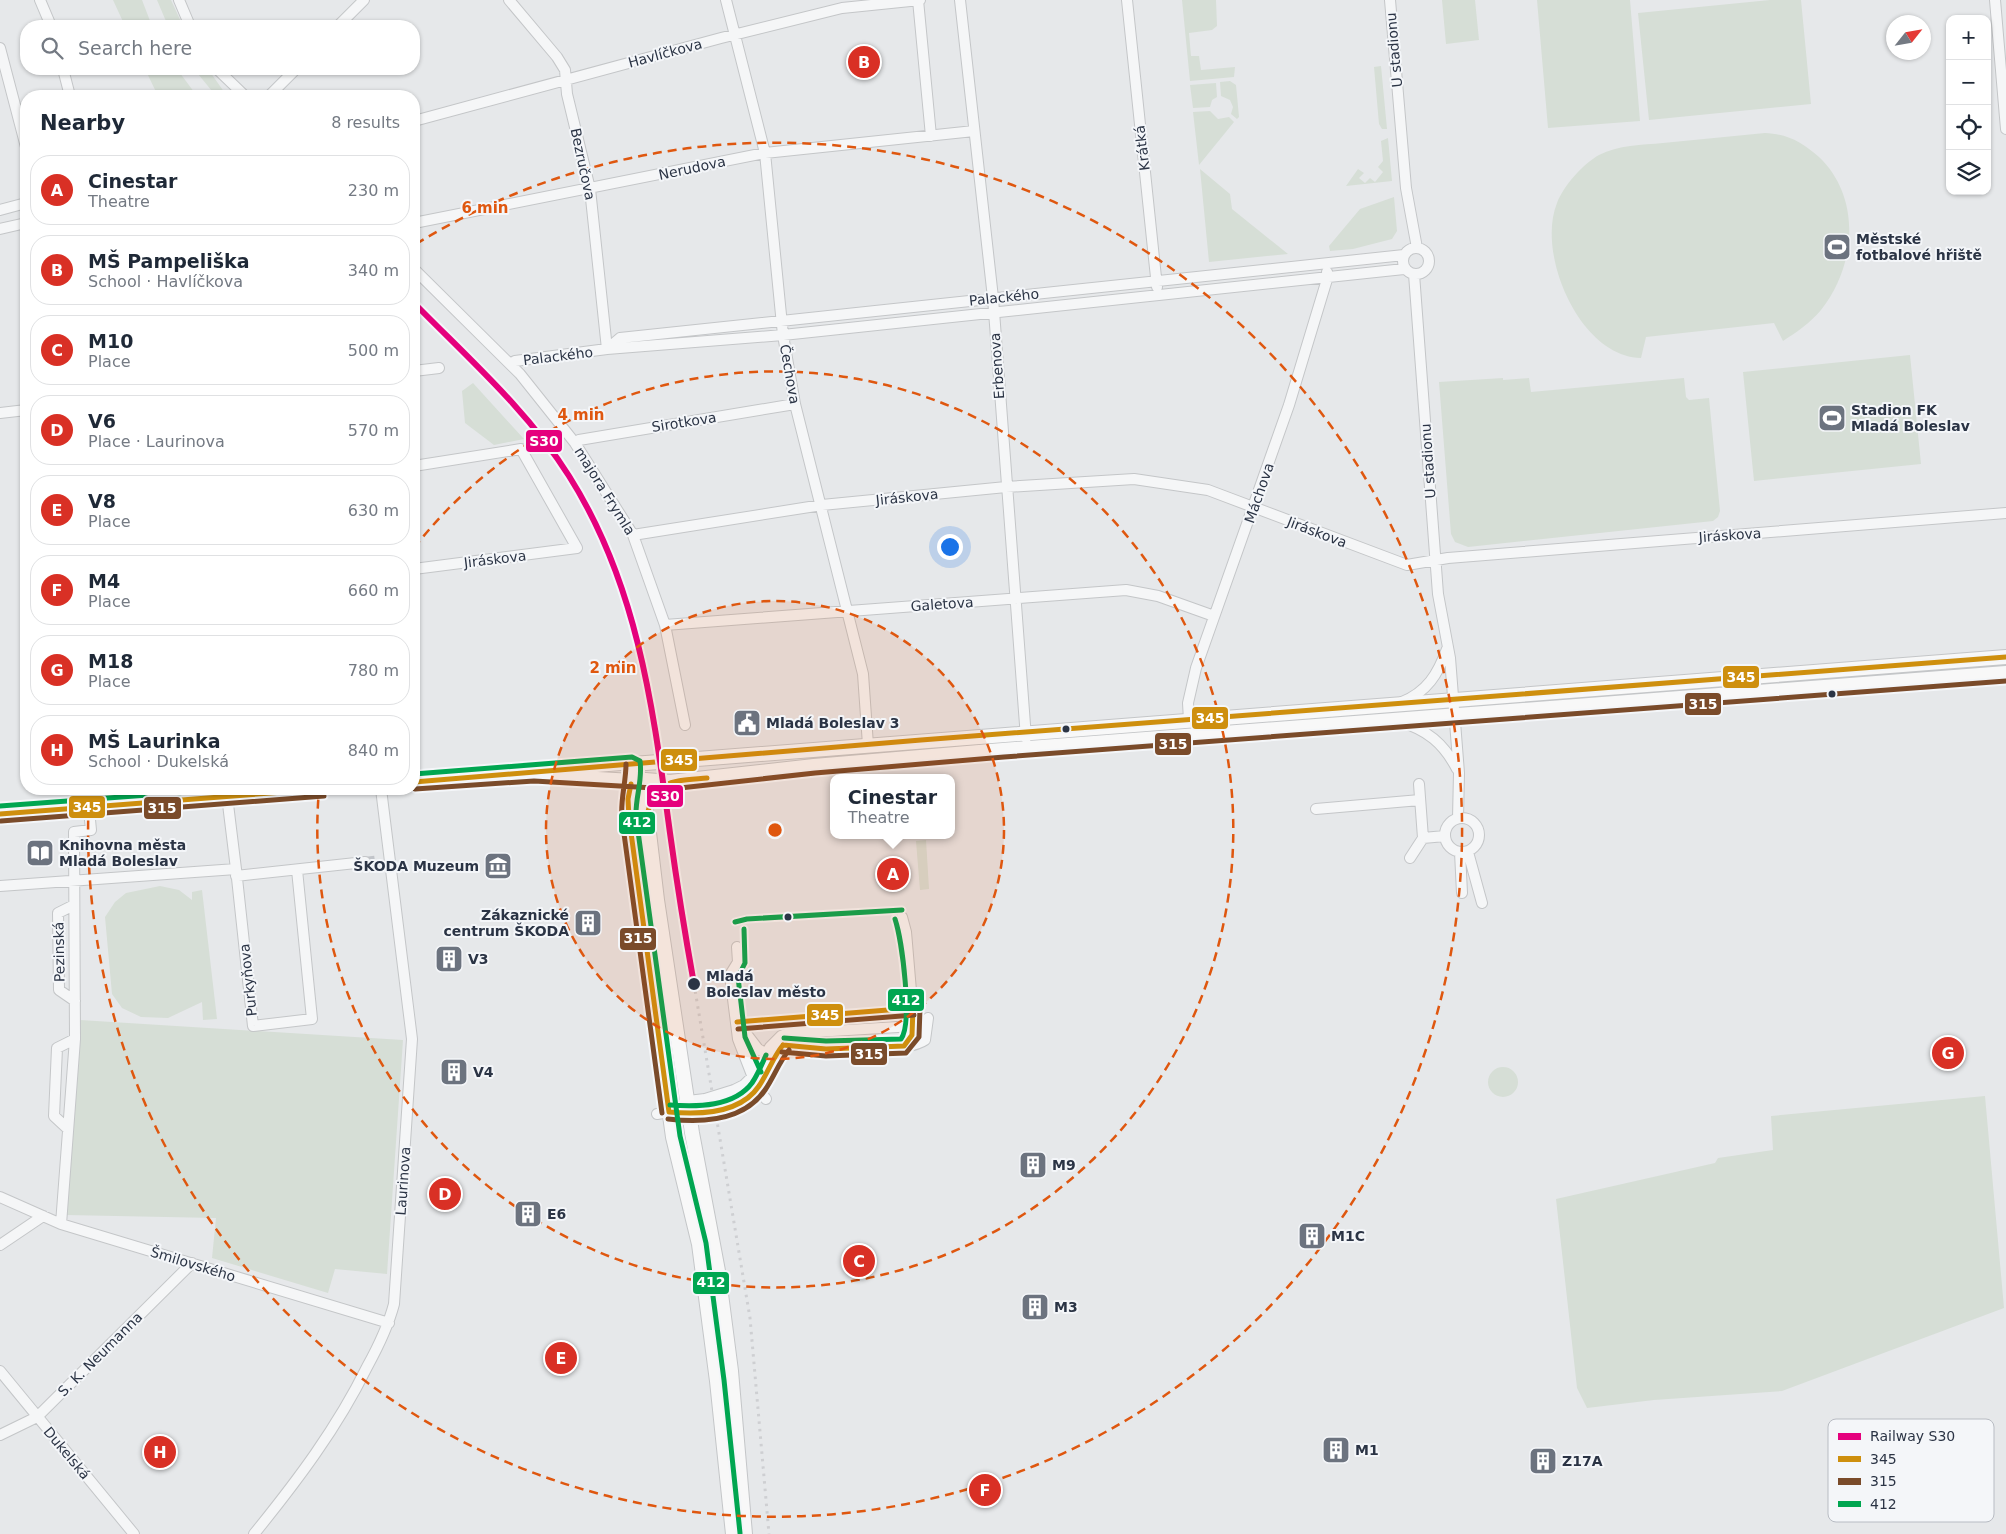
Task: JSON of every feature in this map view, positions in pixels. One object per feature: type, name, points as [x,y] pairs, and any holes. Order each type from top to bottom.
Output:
[{"type":"street","points":[[40,0],[48,20]]},
{"type":"street","points":[[179,0],[187,20]]},
{"type":"street","points":[[344,20],[364,0]]},
{"type":"street","name":"Bezručova","points":[[509,0],[563,64],[565,81],[590,189],[607,349]]},
{"type":"street","name":"Čechova","points":[[726,0],[765,153],[783,335],[795,404],[822,505],[863,674],[868,745]]},
{"type":"street","points":[[919,0],[931,136]]},
{"type":"street","name":"Havlíčkova","points":[[420,120],[842,4],[919,0]]},
{"type":"street","name":"Erbenova","points":[[960,0],[993,298],[1026,748]]},
{"type":"street","name":"Krátká","points":[[1127,0],[1149,226],[1158,295]]},
{"type":"street","name":"U stadionu","points":[[1390,0],[1406,188],[1417,248],[1425,252],[1429,264],[1421,273],[1409,271]]},
{"type":"street","points":[[1996,0],[2006,129]]},
{"type":"street","points":[[0,48],[20,124]]},
{"type":"street","points":[[65,75],[68,90]]},
{"type":"street","points":[[223,75],[239,90]]},
{"type":"street","points":[[281,90],[292,75]]},
{"type":"street","name":"Nerudova","points":[[420,222],[765,153],[974,131]]},
{"type":"street","points":[[0,210],[20,205]]},
{"type":"street","points":[[0,229],[20,224]]},
{"type":"street","points":[[1404,255],[1410,249],[1417,248]]},
{"type":"street","name":"Palackého","points":[[607,349],[620,338],[883,309],[1326,265],[1404,255]]},
{"type":"street","name":"U stadionu","points":[[1404,255],[1402,262],[1409,271],[1438,594],[1449,646],[1459,773],[1458,818]]},
{"type":"street","name":"Máchova","points":[[1189,720],[1190,690],[1214,616],[1289,405],[1328,276],[1326,265]]},
{"type":"street","name":"Palackého","points":[[510,364],[514,361],[607,349],[783,335],[1328,276],[1409,271]]},
{"type":"street","name":"majora Frymla","points":[[420,275],[525,380],[575,443],[633,535],[665,625],[684,725]]},
{"type":"street","points":[[883,309],[883,324]]},
{"type":"street","points":[[420,370],[439,368]]},
{"type":"street","name":"Sirotkova","points":[[575,443],[579,440],[795,404]]},
{"type":"street","points":[[0,413],[20,411]]},
{"type":"street","name":"Jiráskova","points":[[420,465],[521,449],[577,548],[420,568]]},
{"type":"street","name":"Jiráskova","points":[[633,535],[822,505],[1006,487],[1134,479],[1208,490],[1407,565],[1549,549],[2006,513]]},
{"type":"street","name":"Galetova","points":[[665,625],[1126,590],[1158,596],[1214,616]]},
{"type":"street","points":[[1394,704],[1417,694],[1431,683],[1449,646]]},
{"type":"street","points":[[420,782],[534,773],[557,769],[2006,657]]},
{"type":"street","points":[[534,773],[670,782],[814,766],[1026,748],[2006,673]]},
{"type":"street","points":[[1394,720],[1414,726],[1434,737],[1445,749],[1459,773]]},
{"type":"street","points":[[633,764],[634,779],[642,797],[647,816],[657,900],[689,1108],[718,1271],[731,1371],[745,1534]]},
{"type":"street","points":[[634,779],[628,799],[629,818],[663,1113],[673,1137],[699,1244],[717,1381],[733,1534]]},
{"type":"street","points":[[647,816],[651,795],[658,788],[670,782]]},
{"type":"street","points":[[1410,858],[1423,838],[1419,784]]},
{"type":"street","points":[[88,795],[89,807]]},
{"type":"street","points":[[0,814],[241,795]]},
{"type":"street","name":"Laurinova","points":[[254,1534],[302,1475],[340,1419],[389,1323],[397,1283],[412,1039],[384,859],[381,795]]},
{"type":"street","name":"Purkyňova","points":[[227,796],[253,1026],[312,1019],[297,870]]},
{"type":"street","points":[[1316,809],[1420,800]]},
{"type":"street","name":"Pezinská","points":[[61,1224],[75,1039],[74,832],[91,830],[89,807]]},
{"type":"street","points":[[1458,818],[1470,819],[1478,828],[1479,840],[1473,849],[1464,852],[1451,848],[1445,836],[1446,828],[1458,818]]},
{"type":"street","points":[[1423,838],[1445,836]]},
{"type":"street","points":[[1462,892],[1460,868],[1464,852]]},
{"type":"street","points":[[1464,852],[1482,903]]},
{"type":"street","points":[[0,886],[74,879],[297,870],[365,862]]},
{"type":"street","name":"Pezinská","points":[[74,904],[58,913],[59,990],[75,1001]]},
{"type":"street","points":[[902,917],[906,932],[914,1026],[910,1040],[904,1046]]},
{"type":"street","points":[[737,948],[738,962],[730,975],[738,1039],[754,1075],[757,1088],[766,1098]]},
{"type":"street","points":[[783,1045],[835,1049],[917,1044],[925,1040],[928,1018]]},
{"type":"street","points":[[737,1022],[749,1040],[770,1056]]},
{"type":"street","points":[[689,1108],[708,1112],[737,1104],[757,1088],[770,1056],[770,1046],[781,1036],[794,1031],[832,1032],[914,1026]]},
{"type":"street","points":[[68,1129],[54,1116],[57,1048],[75,1039]]},
{"type":"street","points":[[663,1113],[689,1108],[705,1098],[734,1090],[744,1085],[770,1056],[783,1045],[797,1039]]},
{"type":"street","name":"Šmilovského","points":[[0,1197],[61,1224],[389,1323]]},
{"type":"street","points":[[0,1245],[43,1216]]},
{"type":"street","name":"S. K. Neumanna","points":[[0,1435],[37,1417],[192,1263]]},
{"type":"street","name":"Dukelská","points":[[0,1372],[134,1534]]},
{"type":"shaded area","points":[[113,0],[142,0],[150,20],[122,20]]},
{"type":"shaded area","points":[[157,0],[171,0],[180,20],[165,20]]},
{"type":"shaded area","points":[[1182,0],[1216,0],[1217,26],[1212,30],[1189,33],[1191,56],[1199,56],[1201,70],[1235,67],[1234,77],[1190,81]]},
{"type":"shaded area","points":[[1442,0],[1475,0],[1479,40],[1446,44]]},
{"type":"shaded area","points":[[1537,0],[1630,0],[1640,121],[1548,128]]},
{"type":"shaded area","points":[[1770,0],[1801,0],[1811,104],[1649,120],[1638,13]]},
{"type":"shaded area","points":[[1381,66],[1387,129],[1382,129],[1379,124],[1374,67]]},
{"type":"shaded area","points":[[148,75],[181,75],[193,90],[155,90]]},
{"type":"shaded area","points":[[199,75],[212,75],[223,90],[211,90]]},
{"type":"shaded area","points":[[1230,81],[1236,85],[1239,117],[1237,119],[1231,114],[1233,107],[1230,100],[1221,96],[1220,82]]},
{"type":"shaded area","points":[[1216,83],[1217,97],[1212,100],[1210,107],[1193,108],[1190,85]]},
{"type":"shaded area","points":[[1210,111],[1218,119],[1229,117],[1234,122],[1199,165],[1193,112]]},
{"type":"shaded area","points":[[1765,133],[1788,137],[1801,143],[1813,152],[1833,174],[1842,192],[1848,212],[1847,253],[1833,292],[1821,310],[1803,327],[1783,341],[1774,323],[1646,337],[1641,358],[1619,353],[1599,341],[1582,322],[1568,299],[1558,274],[1553,249],[1552,224],[1557,203],[1569,182],[1581,169],[1599,155],[1622,147]]},
{"type":"shaded area","points":[[1388,138],[1392,181],[1346,186],[1358,169],[1364,173],[1359,178],[1365,183],[1370,178],[1375,182],[1383,172],[1378,167],[1383,161],[1381,141]]},
{"type":"shaded area","points":[[1200,169],[1230,194],[1232,209],[1288,254],[1209,262]]},
{"type":"shaded area","points":[[1394,197],[1397,231],[1392,239],[1353,249],[1330,251],[1329,246],[1360,209]]},
{"type":"shaded area","name":"Stadion FK Mladá Boleslav","points":[[1910,355],[1921,464],[1754,481],[1743,372]]},
{"type":"shaded area","points":[[1503,378],[1503,380],[1529,378],[1531,392],[1684,378],[1686,397],[1689,400],[1709,398],[1720,511],[1718,517],[1713,521],[1468,547],[1455,542],[1451,534],[1439,382]]},
{"type":"shaded area","points":[[473,383],[524,439],[494,445],[465,423],[462,391]]},
{"type":"shaded area","points":[[926,840],[929,889],[920,890],[916,841]]},
{"type":"shaded area","points":[[160,886],[179,890],[192,900],[192,892],[202,890],[217,1019],[203,1020],[202,1002],[168,1018],[141,1017],[122,1008],[112,994],[105,917],[115,902],[126,893]]},
{"type":"shaded area","points":[[80,1020],[403,1040],[387,1274],[335,1269],[328,1293],[212,1258],[216,1218],[66,1215]]},
{"type":"shaded area","points":[[1503,1067],[1514,1071],[1518,1082],[1514,1093],[1503,1097],[1492,1093],[1488,1082],[1492,1071]]},
{"type":"shaded area","points":[[1985,1096],[2004,1308],[1782,1391],[1654,1400],[1587,1408],[1577,1388],[1556,1199],[1715,1163],[1718,1158],[1773,1150],[1771,1116]]},
{"type":"shaded area","points":[[684,1138],[702,1214],[718,1310],[740,1534],[679,1139]]},
{"type":"tunnel","points":[[365,862],[379,860]]},
{"type":"railway","points":[[694,984],[750,1318],[769,1534]]},
{"type":"rail line","name":"S30","points":[[420,309],[516,407],[553,452],[569,476],[592,518],[611,560],[627,604],[649,694],[694,984]]},
{"type":"transit line","name":"345","points":[[420,782],[921,740],[2006,657]]},
{"type":"transit line","name":"315","points":[[420,789],[534,781],[671,789],[815,773],[1004,757],[2006,681]]},
{"type":"transit line","name":"412","points":[[420,774],[632,757],[640,761],[636,817],[680,1136],[706,1243],[724,1380],[740,1533]]},
{"type":"transit line","name":"315","points":[[626,764],[622,819],[662,1113]]},
{"type":"transit line","name":"345","points":[[647,816],[655,795],[667,784],[707,778]]},
{"type":"transit line","name":"345","points":[[631,784],[628,799],[629,818],[669,1112]]},
{"type":"transit line","name":"412","points":[[0,806],[148,795]]},
{"type":"transit line","name":"345","points":[[0,814],[245,795]]},
{"type":"transit line","name":"315","points":[[1,821],[324,796]]},
{"type":"transit line","name":"412","points":[[735,922],[747,919],[902,910]]},
{"type":"transit line","name":"412","points":[[784,1038],[826,1041],[901,1039],[906,1016],[906,1000],[901,944],[895,919]]},
{"type":"transit line","name":"412","points":[[744,929],[745,963],[738,977],[745,1037],[761,1072]]},
{"type":"transit line","name":"345","points":[[737,1022],[913,1008]]},
{"type":"transit line","name":"345","points":[[783,1045],[826,1049],[904,1046],[912,1035],[913,1008]]},
{"type":"transit line","name":"315","points":[[782,1052],[826,1056],[906,1053],[919,1037],[920,1008]]},
{"type":"transit line","name":"315","points":[[738,1029],[914,1015]]},
{"type":"transit line","name":"345","points":[[669,1112],[718,1111],[741,1102],[759,1086],[783,1045]]},
{"type":"transit line","name":"315","points":[[668,1119],[708,1120],[734,1114],[746,1108],[765,1090],[789,1050]]},
{"type":"transit line","name":"412","points":[[670,1105],[714,1104],[735,1097],[752,1083],[766,1055]]},
{"type":"place","name":"MŠ Pampeliška","points":[[864,62]]},
{"type":"place","name":"Městské fotbalové hřiště","points":[[1837,247]]},
{"type":"place","name":"Stadion FK Mladá Boleslav","points":[[1832,418]]},
{"type":"place","name":"Mladá Boleslav 3","points":[[747,723]]},
{"type":"place","name":"Knihovna města Mladá Boleslav","points":[[40,853]]},
{"type":"place","name":"ŠKODA Muzeum","points":[[498,866]]},
{"type":"place","name":"Cinestar","points":[[893,874]]},
{"type":"place","name":"Zákaznické centrum ŠKODA","points":[[588,923]]},
{"type":"place","name":"V3","points":[[449,959]]},
{"type":"place","name":"Mladá Boleslav město","points":[[694,984]]},
{"type":"place","name":"M18","points":[[1948,1053]]},
{"type":"place","name":"V4","points":[[454,1072]]},
{"type":"place","name":"M9","points":[[1033,1165]]},
{"type":"place","name":"V6","points":[[445,1194]]},
{"type":"place","name":"E6","points":[[528,1214]]},
{"type":"place","name":"M1C","points":[[1312,1236]]},
{"type":"place","name":"M10","points":[[859,1261]]},
{"type":"place","name":"M3","points":[[1035,1307]]},
{"type":"place","name":"V8","points":[[561,1358]]},
{"type":"place","name":"M1","points":[[1336,1450]]},
{"type":"place","name":"MŠ Laurinka","points":[[160,1452]]},
{"type":"place","name":"Z17A","points":[[1543,1461]]},
{"type":"place","name":"M4","points":[[985,1490]]}]
